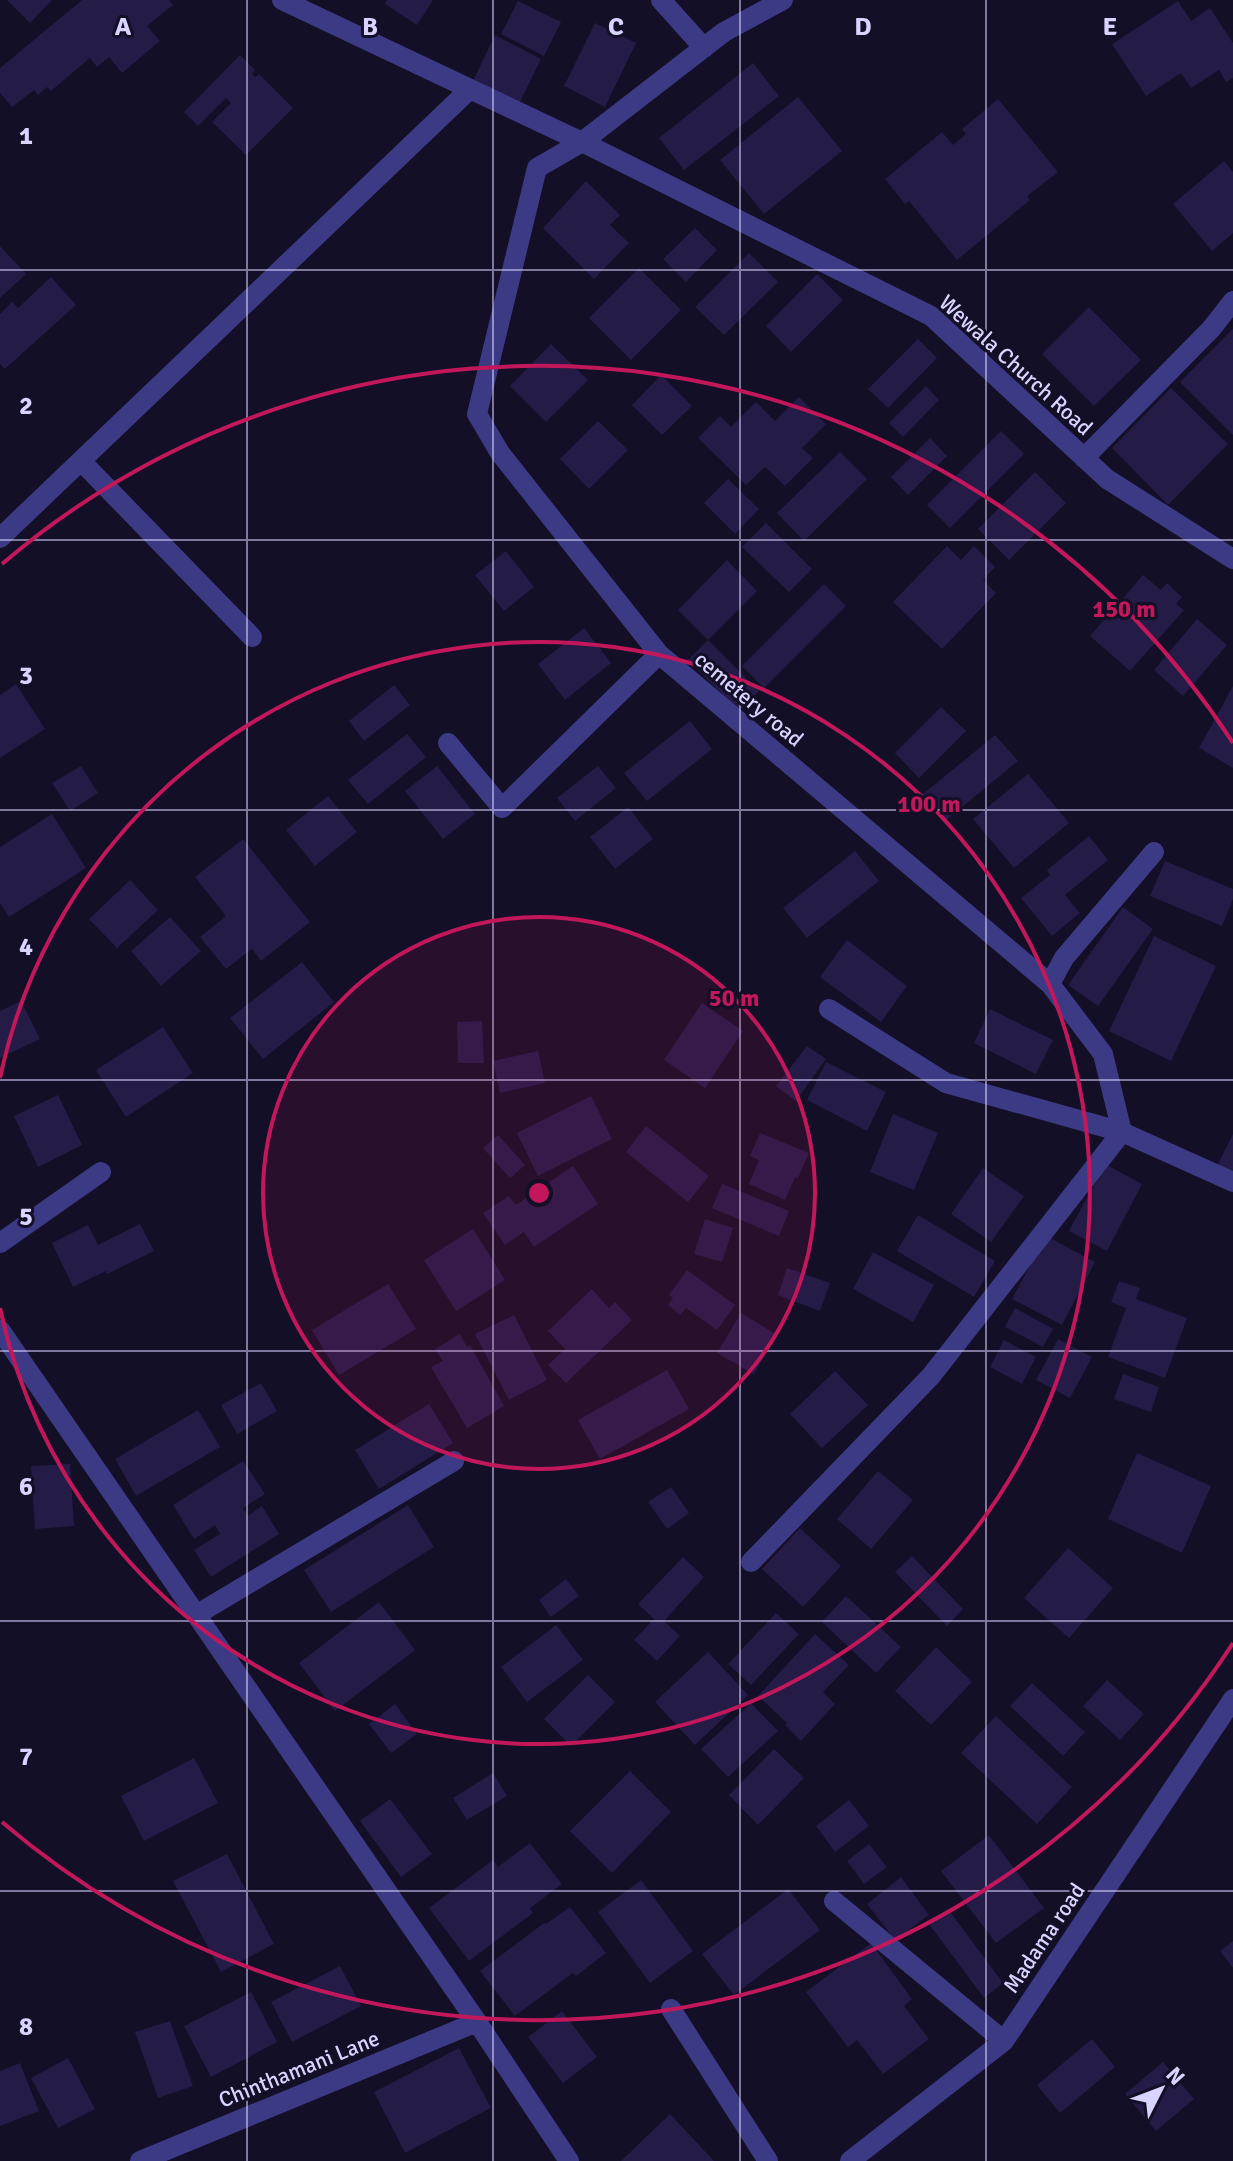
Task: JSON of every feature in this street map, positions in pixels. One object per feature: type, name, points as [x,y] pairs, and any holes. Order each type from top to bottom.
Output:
[{"type":"street","name":"Wewala Church Road","points":[[282,0],[582,142],[931,316],[1107,479],[1233,559]]},
{"type":"street","points":[[661,0],[704,48]]},
{"type":"street","points":[[582,142],[724,32],[783,0]]},
{"type":"street","points":[[0,538],[470,89]]},
{"type":"street","name":"cemetery road","points":[[582,142],[537,168],[477,414],[500,453],[659,654],[1050,984],[1103,1054],[1122,1132]]},
{"type":"street","points":[[1084,458],[1201,339],[1233,301]]},
{"type":"street","points":[[81,461],[252,637]]},
{"type":"street","points":[[448,743],[502,808],[659,654]]},
{"type":"street","points":[[1050,984],[1064,958],[1154,852]]},
{"type":"street","points":[[829,1009],[946,1083],[1122,1132],[1233,1182]]},
{"type":"street","points":[[751,1562],[931,1376],[1122,1132]]},
{"type":"street","points":[[0,1243],[101,1172]]},
{"type":"street","points":[[0,1330],[477,2022],[569,2161]]},
{"type":"street","points":[[196,1615],[454,1461]]},
{"type":"street","name":"Madama road","points":[[850,2161],[1004,2041],[1233,1699]]},
{"type":"street","points":[[834,1901],[1004,2041]]},
{"type":"street","points":[[671,2009],[768,2161]]},
{"type":"street","name":"Chinthamani Lane","points":[[140,2161],[477,2022]]},
{"type":"building","points":[[7,0],[52,0],[30,23]]},
{"type":"building","points":[[82,0],[169,0],[173,5],[147,26],[160,41],[122,73],[109,57],[97,67],[90,58],[51,91],[47,87],[38,95],[34,90],[12,107],[0,93],[0,68]]},
{"type":"building","points":[[387,0],[433,0],[417,25],[385,4]]},
{"type":"building","points":[[518,1],[561,22],[544,56],[501,34]]},
{"type":"building","points":[[1178,1],[1191,21],[1210,8],[1233,43],[1233,78],[1226,82],[1219,70],[1191,88],[1181,73],[1146,96],[1112,44]]},
{"type":"building","points":[[595,23],[636,43],[605,107],[564,86]]},
{"type":"building","points":[[495,35],[541,59],[518,106],[472,83]]},
{"type":"building","points":[[240,55],[255,70],[252,74],[255,77],[259,74],[293,108],[246,155],[212,122],[231,103],[226,98],[198,126],[184,112]]},
{"type":"building","points":[[753,63],[779,96],[684,170],[659,138]]},
{"type":"building","points":[[798,97],[842,151],[764,214],[720,160]]},
{"type":"building","points":[[998,99],[1058,172],[1027,196],[1030,200],[957,260],[909,201],[905,204],[885,179],[942,132],[953,145],[966,134],[962,129]]},
{"type":"building","points":[[1224,161],[1233,172],[1233,233],[1212,251],[1173,204]]},
{"type":"building","points":[[586,181],[620,215],[610,225],[629,243],[594,279],[543,228]]},
{"type":"building","points":[[695,228],[717,250],[686,282],[663,259]]},
{"type":"building","points":[[0,246],[26,274],[0,298]]},
{"type":"building","points":[[749,253],[778,282],[724,335],[695,307]]},
{"type":"building","points":[[639,268],[681,310],[631,360],[589,318]]},
{"type":"building","points":[[817,274],[843,300],[791,352],[766,326]]},
{"type":"building","points":[[51,277],[76,305],[5,369],[0,364],[0,314],[12,302],[18,308]]},
{"type":"building","points":[[1089,307],[1141,360],[1094,406],[1042,354]]},
{"type":"building","points":[[1233,329],[1233,435],[1180,382]]},
{"type":"building","points":[[918,339],[937,358],[888,408],[868,389]]},
{"type":"building","points":[[551,344],[588,380],[546,422],[510,386]]},
{"type":"building","points":[[661,375],[692,406],[662,435],[632,405]]},
{"type":"building","points":[[926,386],[939,400],[903,437],[889,423]]},
{"type":"building","points":[[1171,388],[1228,444],[1168,505],[1112,448]]},
{"type":"building","points":[[799,397],[826,424],[802,448],[813,458],[785,486],[765,467],[746,485],[698,438],[720,416],[731,427],[756,402],[775,421]]},
{"type":"building","points":[[598,421],[628,450],[589,489],[560,459]]},
{"type":"building","points":[[1001,431],[1024,454],[950,528],[927,505]]},
{"type":"building","points":[[930,438],[947,456],[908,495],[891,477]]},
{"type":"building","points":[[840,452],[867,479],[804,541],[777,513]]},
{"type":"building","points":[[1035,472],[1066,503],[1009,560],[978,529]]},
{"type":"building","points":[[728,479],[759,509],[735,534],[704,503]]},
{"type":"building","points":[[766,523],[812,569],[789,592],[742,547]]},
{"type":"building","points":[[947,546],[961,560],[974,546],[995,567],[983,580],[996,593],[942,649],[893,602]]},
{"type":"building","points":[[506,551],[534,587],[504,611],[475,575]]},
{"type":"building","points":[[727,560],[757,591],[708,640],[678,610]]},
{"type":"building","points":[[1143,575],[1161,590],[1167,583],[1182,597],[1176,604],[1184,610],[1130,671],[1090,636]]},
{"type":"building","points":[[824,584],[846,606],[764,688],[742,666]]},
{"type":"building","points":[[1197,619],[1227,645],[1183,696],[1154,670]]},
{"type":"building","points":[[584,628],[611,663],[565,700],[538,664]]},
{"type":"building","points":[[708,640],[759,691],[739,711],[688,660]]},
{"type":"building","points":[[16,684],[45,729],[0,758],[0,695]]},
{"type":"building","points":[[394,685],[410,705],[364,741],[349,721]]},
{"type":"building","points":[[1233,686],[1233,768],[1199,748]]},
{"type":"building","points":[[941,707],[966,731],[919,778],[895,753]]},
{"type":"building","points":[[690,721],[712,749],[647,801],[624,773]]},
{"type":"building","points":[[407,734],[426,757],[368,804],[348,780]]},
{"type":"building","points":[[995,735],[1018,761],[944,822],[922,795]]},
{"type":"building","points":[[81,766],[98,793],[70,811],[52,783]]},
{"type":"building","points":[[437,766],[475,814],[443,839],[405,791]]},
{"type":"building","points":[[598,766],[616,788],[575,821],[557,798]]},
{"type":"building","points":[[1028,774],[1069,823],[1014,868],[973,819]]},
{"type":"building","points":[[328,796],[357,832],[315,866],[286,830]]},
{"type":"building","points":[[628,807],[653,839],[615,869],[590,837]]},
{"type":"building","points":[[52,814],[86,868],[9,917],[0,903],[0,847]]},
{"type":"building","points":[[1089,836],[1108,860],[1065,895],[1080,913],[1052,936],[1021,898],[1050,875],[1047,870]]},
{"type":"building","points":[[243,839],[310,922],[261,961],[252,949],[226,969],[200,937],[226,916],[195,877]]},
{"type":"building","points":[[855,851],[879,881],[807,938],[783,908]]},
{"type":"building","points":[[1165,861],[1233,889],[1233,899],[1222,926],[1150,896]]},
{"type":"building","points":[[130,880],[158,910],[117,948],[89,919]]},
{"type":"building","points":[[1123,907],[1153,929],[1098,1006],[1068,985]]},
{"type":"building","points":[[170,917],[201,951],[161,986],[131,951]]},
{"type":"building","points":[[1154,936],[1216,966],[1171,1061],[1109,1031]]},
{"type":"building","points":[[847,940],[907,986],[881,1022],[820,977]]},
{"type":"building","points":[[302,962],[334,1002],[263,1059],[230,1018]]},
{"type":"building","points":[[21,1001],[40,1039],[0,1058],[0,1011]]},
{"type":"building","points":[[702,1003],[743,1031],[705,1088],[664,1060]]},
{"type":"building","points":[[990,1009],[1053,1040],[1036,1074],[974,1043]]},
{"type":"building","points":[[482,1021],[484,1063],[458,1063],[457,1022]]},
{"type":"building","points":[[163,1027],[193,1073],[126,1117],[96,1070]]},
{"type":"building","points":[[807,1046],[826,1059],[796,1101],[776,1086]]},
{"type":"building","points":[[538,1051],[545,1083],[500,1093],[493,1061]]},
{"type":"building","points":[[826,1062],[886,1092],[867,1131],[807,1100]]},
{"type":"building","points":[[58,1095],[82,1145],[38,1167],[14,1116]]},
{"type":"building","points":[[591,1096],[612,1139],[538,1176],[517,1133]]},
{"type":"building","points":[[893,1114],[938,1133],[914,1190],[870,1172]]},
{"type":"building","points":[[646,1126],[709,1176],[688,1202],[626,1152]]},
{"type":"building","points":[[760,1133],[809,1153],[785,1200],[749,1184],[759,1160],[750,1156]]},
{"type":"building","points":[[1233,1134],[1233,1174],[1217,1166]]},
{"type":"building","points":[[498,1135],[525,1165],[510,1178],[483,1148]]},
{"type":"building","points":[[1105,1164],[1142,1184],[1107,1251],[1069,1231]]},
{"type":"building","points":[[573,1166],[598,1204],[534,1247],[524,1232],[505,1245],[483,1213],[509,1196],[516,1205]]},
{"type":"building","points":[[983,1168],[1024,1196],[991,1242],[951,1214]]},
{"type":"building","points":[[722,1184],[789,1211],[779,1236],[712,1208]]},
{"type":"building","points":[[918,1215],[995,1261],[974,1297],[897,1251]]},
{"type":"building","points":[[705,1219],[733,1228],[722,1262],[694,1254]]},
{"type":"building","points":[[140,1224],[154,1251],[73,1287],[52,1243],[88,1225],[98,1245]]},
{"type":"building","points":[[473,1229],[505,1280],[456,1311],[424,1260]]},
{"type":"building","points":[[1046,1236],[1095,1262],[1062,1325],[1012,1299]]},
{"type":"building","points":[[873,1252],[934,1285],[913,1322],[853,1289]]},
{"type":"building","points":[[787,1268],[830,1283],[820,1311],[778,1295]]},
{"type":"building","points":[[687,1270],[735,1305],[717,1330],[686,1308],[680,1315],[668,1305],[673,1298],[669,1295]]},
{"type":"building","points":[[1119,1281],[1140,1288],[1136,1299],[1187,1318],[1165,1378],[1108,1357],[1126,1308],[1111,1302]]},
{"type":"building","points":[[388,1284],[416,1329],[339,1375],[312,1330]]},
{"type":"building","points":[[592,1289],[609,1308],[615,1302],[632,1320],[566,1383],[548,1365],[565,1349],[548,1331]]},
{"type":"building","points":[[1015,1308],[1053,1329],[1043,1347],[1005,1327]]},
{"type":"building","points":[[741,1313],[777,1335],[754,1374],[717,1353]]},
{"type":"building","points":[[514,1315],[547,1380],[509,1400],[475,1334]]},
{"type":"building","points":[[460,1334],[467,1347],[470,1345],[504,1406],[467,1428],[431,1367],[443,1361],[435,1349]]},
{"type":"building","points":[[1058,1339],[1092,1357],[1070,1398],[1036,1380]]},
{"type":"building","points":[[1004,1340],[1036,1357],[1022,1384],[990,1367]]},
{"type":"building","points":[[667,1370],[689,1409],[600,1459],[578,1420]]},
{"type":"building","points":[[835,1371],[868,1405],[822,1448],[790,1414]]},
{"type":"building","points":[[1123,1374],[1159,1387],[1151,1412],[1114,1399]]},
{"type":"building","points":[[261,1383],[277,1411],[237,1434],[221,1405]]},
{"type":"building","points":[[429,1404],[453,1443],[379,1489],[355,1450]]},
{"type":"building","points":[[198,1410],[220,1447],[136,1496],[115,1459]]},
{"type":"building","points":[[1137,1453],[1211,1486],[1182,1553],[1108,1519]]},
{"type":"building","points":[[243,1461],[265,1494],[243,1508],[248,1516],[262,1506],[279,1534],[211,1577],[194,1550],[220,1534],[215,1525],[194,1539],[173,1505]]},
{"type":"building","points":[[70,1464],[74,1526],[35,1529],[31,1466]]},
{"type":"building","points":[[878,1471],[913,1500],[871,1549],[837,1519]]},
{"type":"building","points":[[671,1487],[689,1513],[667,1529],[648,1502]]},
{"type":"building","points":[[408,1505],[434,1547],[331,1612],[304,1570]]},
{"type":"building","points":[[800,1528],[841,1566],[803,1607],[762,1569]]},
{"type":"building","points":[[1068,1548],[1113,1588],[1069,1638],[1024,1598]]},
{"type":"building","points":[[912,1556],[963,1609],[947,1626],[895,1572]]},
{"type":"building","points":[[683,1557],[704,1577],[664,1621],[680,1636],[657,1661],[634,1640],[654,1619],[638,1604]]},
{"type":"building","points":[[566,1579],[579,1596],[551,1617],[539,1600]]},
{"type":"building","points":[[846,1596],[901,1647],[876,1673],[822,1622]]},
{"type":"building","points":[[379,1602],[415,1650],[335,1711],[299,1663]]},
{"type":"building","points":[[776,1613],[799,1634],[751,1685],[728,1664]]},
{"type":"building","points":[[556,1625],[583,1660],[527,1702],[501,1667]]},
{"type":"building","points":[[815,1634],[849,1665],[823,1692],[835,1704],[801,1741],[758,1696]]},
{"type":"building","points":[[936,1647],[972,1682],[931,1725],[895,1691]]},
{"type":"building","points":[[708,1652],[748,1695],[695,1745],[655,1702]]},
{"type":"building","points":[[588,1675],[615,1702],[571,1746],[544,1719]]},
{"type":"building","points":[[1107,1680],[1144,1714],[1120,1740],[1083,1706]]},
{"type":"building","points":[[1032,1683],[1085,1732],[1063,1756],[1010,1706]]},
{"type":"building","points":[[751,1703],[778,1731],[728,1777],[701,1749]]},
{"type":"building","points":[[395,1704],[417,1734],[391,1753],[369,1724]]},
{"type":"building","points":[[996,1716],[1072,1787],[1037,1824],[961,1753]]},
{"type":"building","points":[[774,1749],[804,1778],[758,1825],[729,1795]]},
{"type":"building","points":[[194,1758],[218,1803],[144,1841],[121,1796]]},
{"type":"building","points":[[630,1771],[671,1812],[612,1873],[570,1831]]},
{"type":"building","points":[[493,1773],[507,1796],[467,1820],[453,1798]]},
{"type":"building","points":[[390,1799],[432,1854],[401,1877],[360,1821]]},
{"type":"building","points":[[849,1800],[869,1826],[835,1852],[816,1826]]},
{"type":"building","points":[[989,1835],[1044,1908],[996,1943],[941,1871]]},
{"type":"building","points":[[530,1843],[562,1884],[530,1908],[533,1913],[469,1961],[429,1908],[493,1860],[498,1867]]},
{"type":"building","points":[[869,1844],[887,1867],[864,1884],[847,1861]]},
{"type":"building","points":[[227,1854],[274,1944],[221,1972],[173,1881]]},
{"type":"building","points":[[901,1877],[929,1915],[895,1940],[867,1904]]},
{"type":"building","points":[[641,1880],[693,1951],[650,1983],[598,1912]]},
{"type":"building","points":[[788,1889],[820,1930],[734,1995],[702,1954]]},
{"type":"building","points":[[570,1907],[606,1953],[515,2016],[480,1971]]},
{"type":"building","points":[[948,1909],[1003,1983],[984,1998],[929,1924]]},
{"type":"building","points":[[1233,1941],[1233,1968],[1220,1951]]},
{"type":"building","points":[[871,1943],[912,1999],[904,2006],[929,2039],[883,2074],[857,2040],[848,2047],[806,1992]]},
{"type":"building","points":[[340,1966],[361,2006],[292,2042],[271,2002]]},
{"type":"building","points":[[251,1992],[277,2042],[211,2077],[184,2026]]},
{"type":"building","points":[[562,2011],[597,2057],[563,2083],[528,2037]]},
{"type":"building","points":[[170,2021],[193,2086],[158,2098],[135,2032]]},
{"type":"building","points":[[1092,2039],[1115,2067],[1060,2113],[1037,2085]]},
{"type":"building","points":[[459,2048],[491,2108],[405,2153],[374,2092]]},
{"type":"building","points":[[68,2058],[95,2109],[58,2128],[31,2078]]},
{"type":"building","points":[[1163,2062],[1194,2099],[1156,2131],[1125,2094]]},
{"type":"building","points":[[20,2063],[39,2111],[0,2126],[0,2071]]},
{"type":"building","points":[[670,2114],[714,2161],[621,2161]]}]
